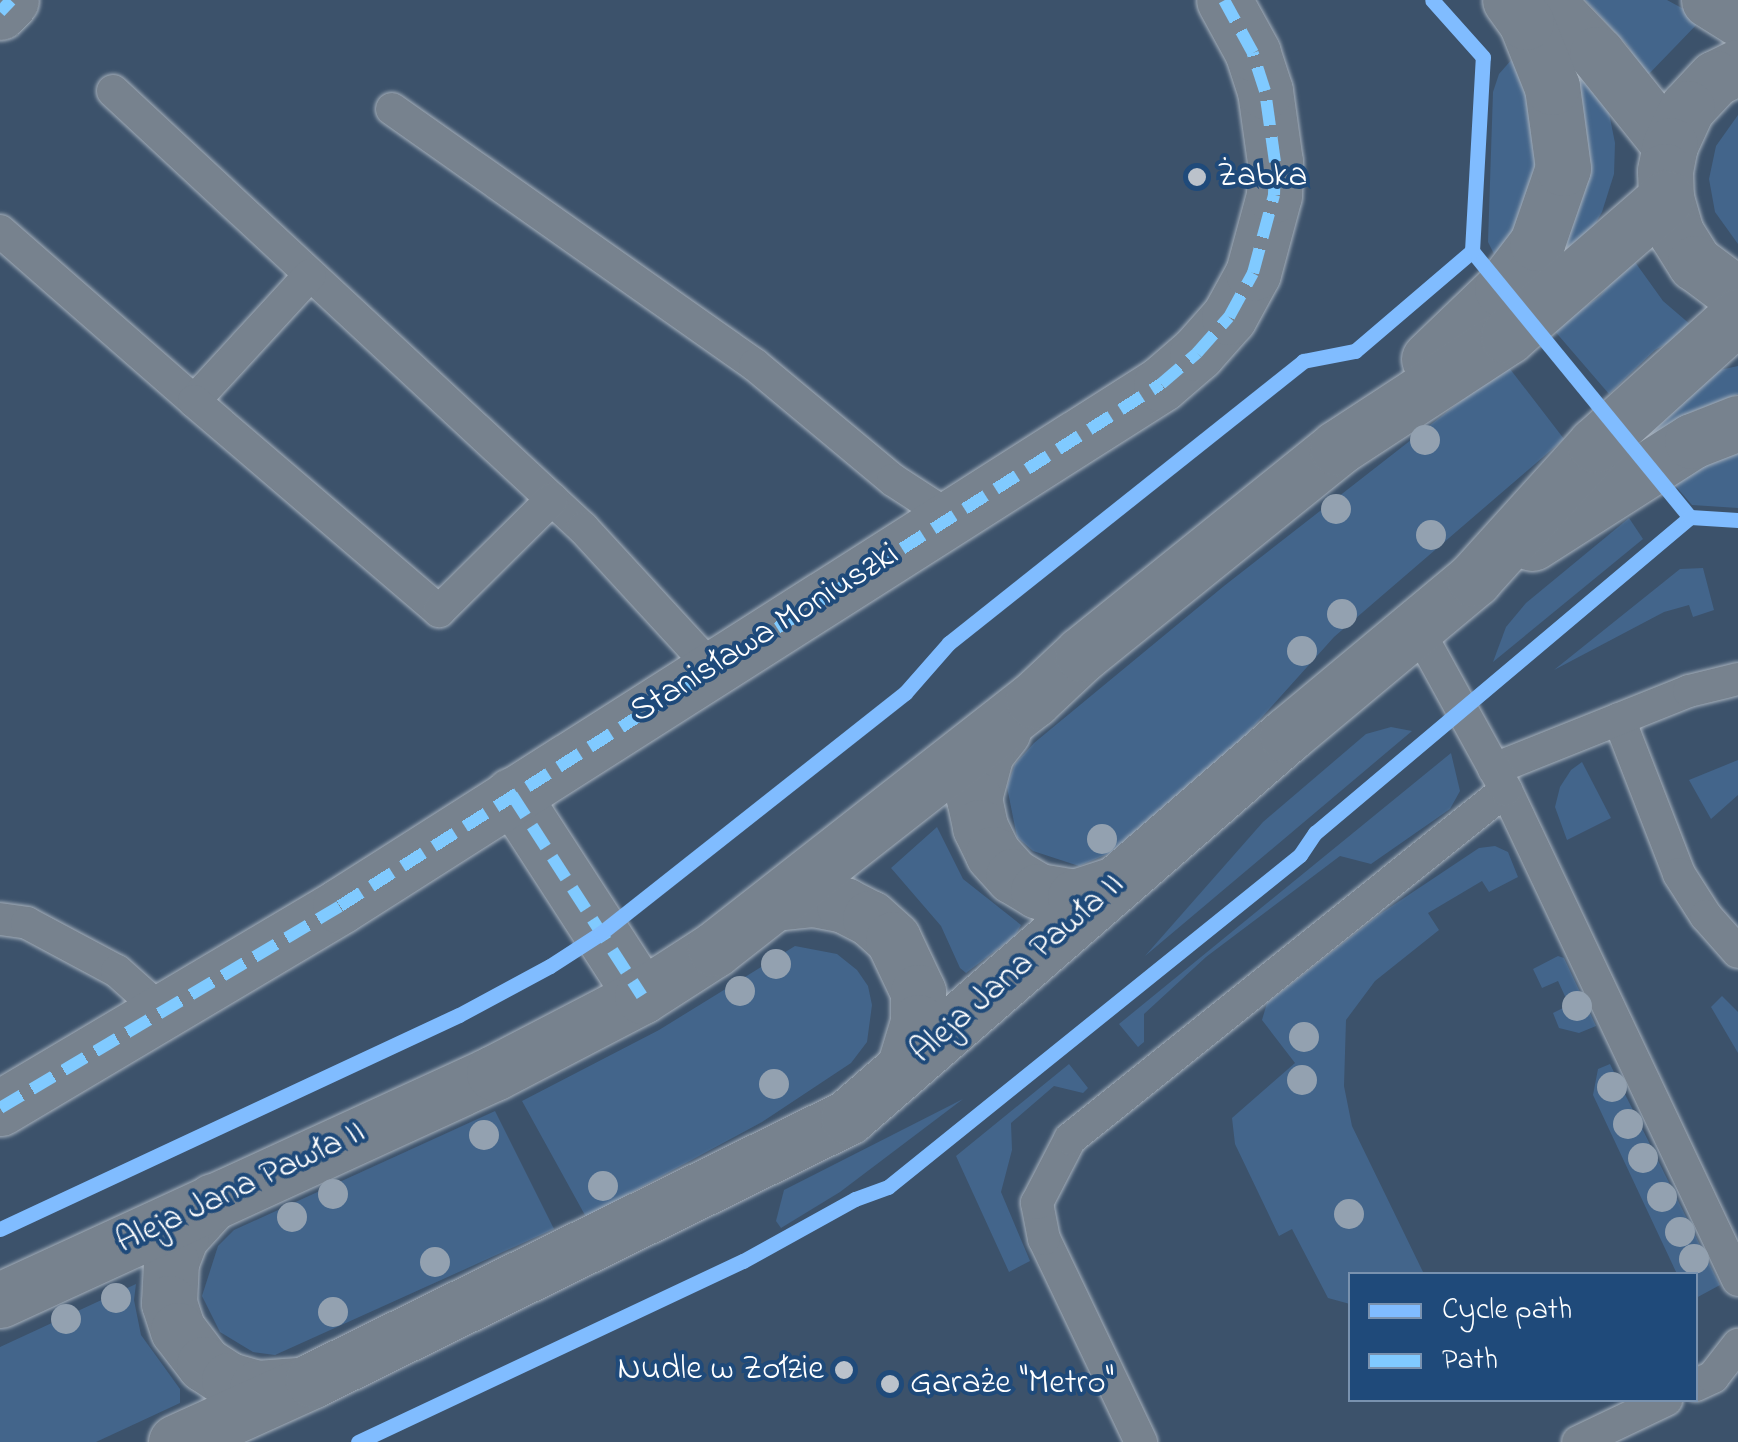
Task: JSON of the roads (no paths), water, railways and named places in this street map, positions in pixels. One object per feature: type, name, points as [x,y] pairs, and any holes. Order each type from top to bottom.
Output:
[{"type":"street","points":[[0,12],[11,0]]},
{"type":"street","name":"Stanisława Moniuszki","points":[[0,1108],[164,1012],[512,795],[1161,384],[1197,353],[1228,317],[1253,272],[1274,195],[1275,162],[1265,90],[1253,53],[1224,0]]},
{"type":"street","points":[[1337,448],[1502,289],[1537,244],[1563,168],[1552,86],[1526,22],[1510,0]]},
{"type":"street","points":[[1545,0],[1597,54],[1668,172],[1676,233],[1694,263],[1738,295]]},
{"type":"street","points":[[1709,0],[1738,18]]},
{"type":"street","name":"Aleja Jana Pawła II","points":[[0,1300],[494,1073],[642,996],[715,950],[1033,700],[1082,654],[1337,448],[1508,336],[1668,172],[1688,108],[1716,78],[1738,67]]},
{"type":"street","name":"Aleja Jana Pawła II","points":[[176,1442],[313,1380],[848,1118],[1115,884],[1474,579],[1595,444],[1738,316]]},
{"type":"street","points":[[1474,579],[1648,466],[1692,441],[1738,423]]},
{"type":"street","points":[[1033,700],[996,738],[980,768],[974,798],[985,841],[1014,876],[1038,892],[1075,897],[1115,884]]},
{"type":"street","points":[[512,795],[642,996]]},
{"type":"street","points":[[775,903],[814,900],[844,905],[870,918],[893,939],[918,992],[918,1022],[904,1068]]},
{"type":"street","points":[[220,1196],[189,1224],[171,1262],[169,1303],[178,1330],[204,1364],[229,1380],[271,1388],[313,1380]]},
{"type":"lane","points":[[113,91],[552,498],[711,667]]},
{"type":"lane","points":[[392,110],[754,366],[893,480],[950,517]]},
{"type":"lane","points":[[0,231],[439,611],[552,498]]},
{"type":"lane","points":[[194,401],[310,275]]},
{"type":"lane","points":[[1417,628],[1500,780],[1738,1280]]},
{"type":"lane","points":[[1141,1442],[1044,1239],[1037,1203],[1070,1139],[1394,876],[1500,780],[1619,719],[1688,691],[1738,679]]},
{"type":"lane","points":[[1619,719],[1679,874],[1706,916],[1738,952]]},
{"type":"lane","points":[[0,919],[27,923],[117,970],[164,1012]]},
{"type":"lane","points":[[1698,1384],[1713,1377],[1738,1345]]},
{"type":"lane","points":[[1578,1442],[1662,1402]]},
{"type":"place","name":"Żabka","points":[[1197,177]]},
{"type":"place","name":"Nudle w Zołzie","points":[[844,1370]]},
{"type":"place","name":"Garaże \"Metro\"","points":[[890,1384]]}]
